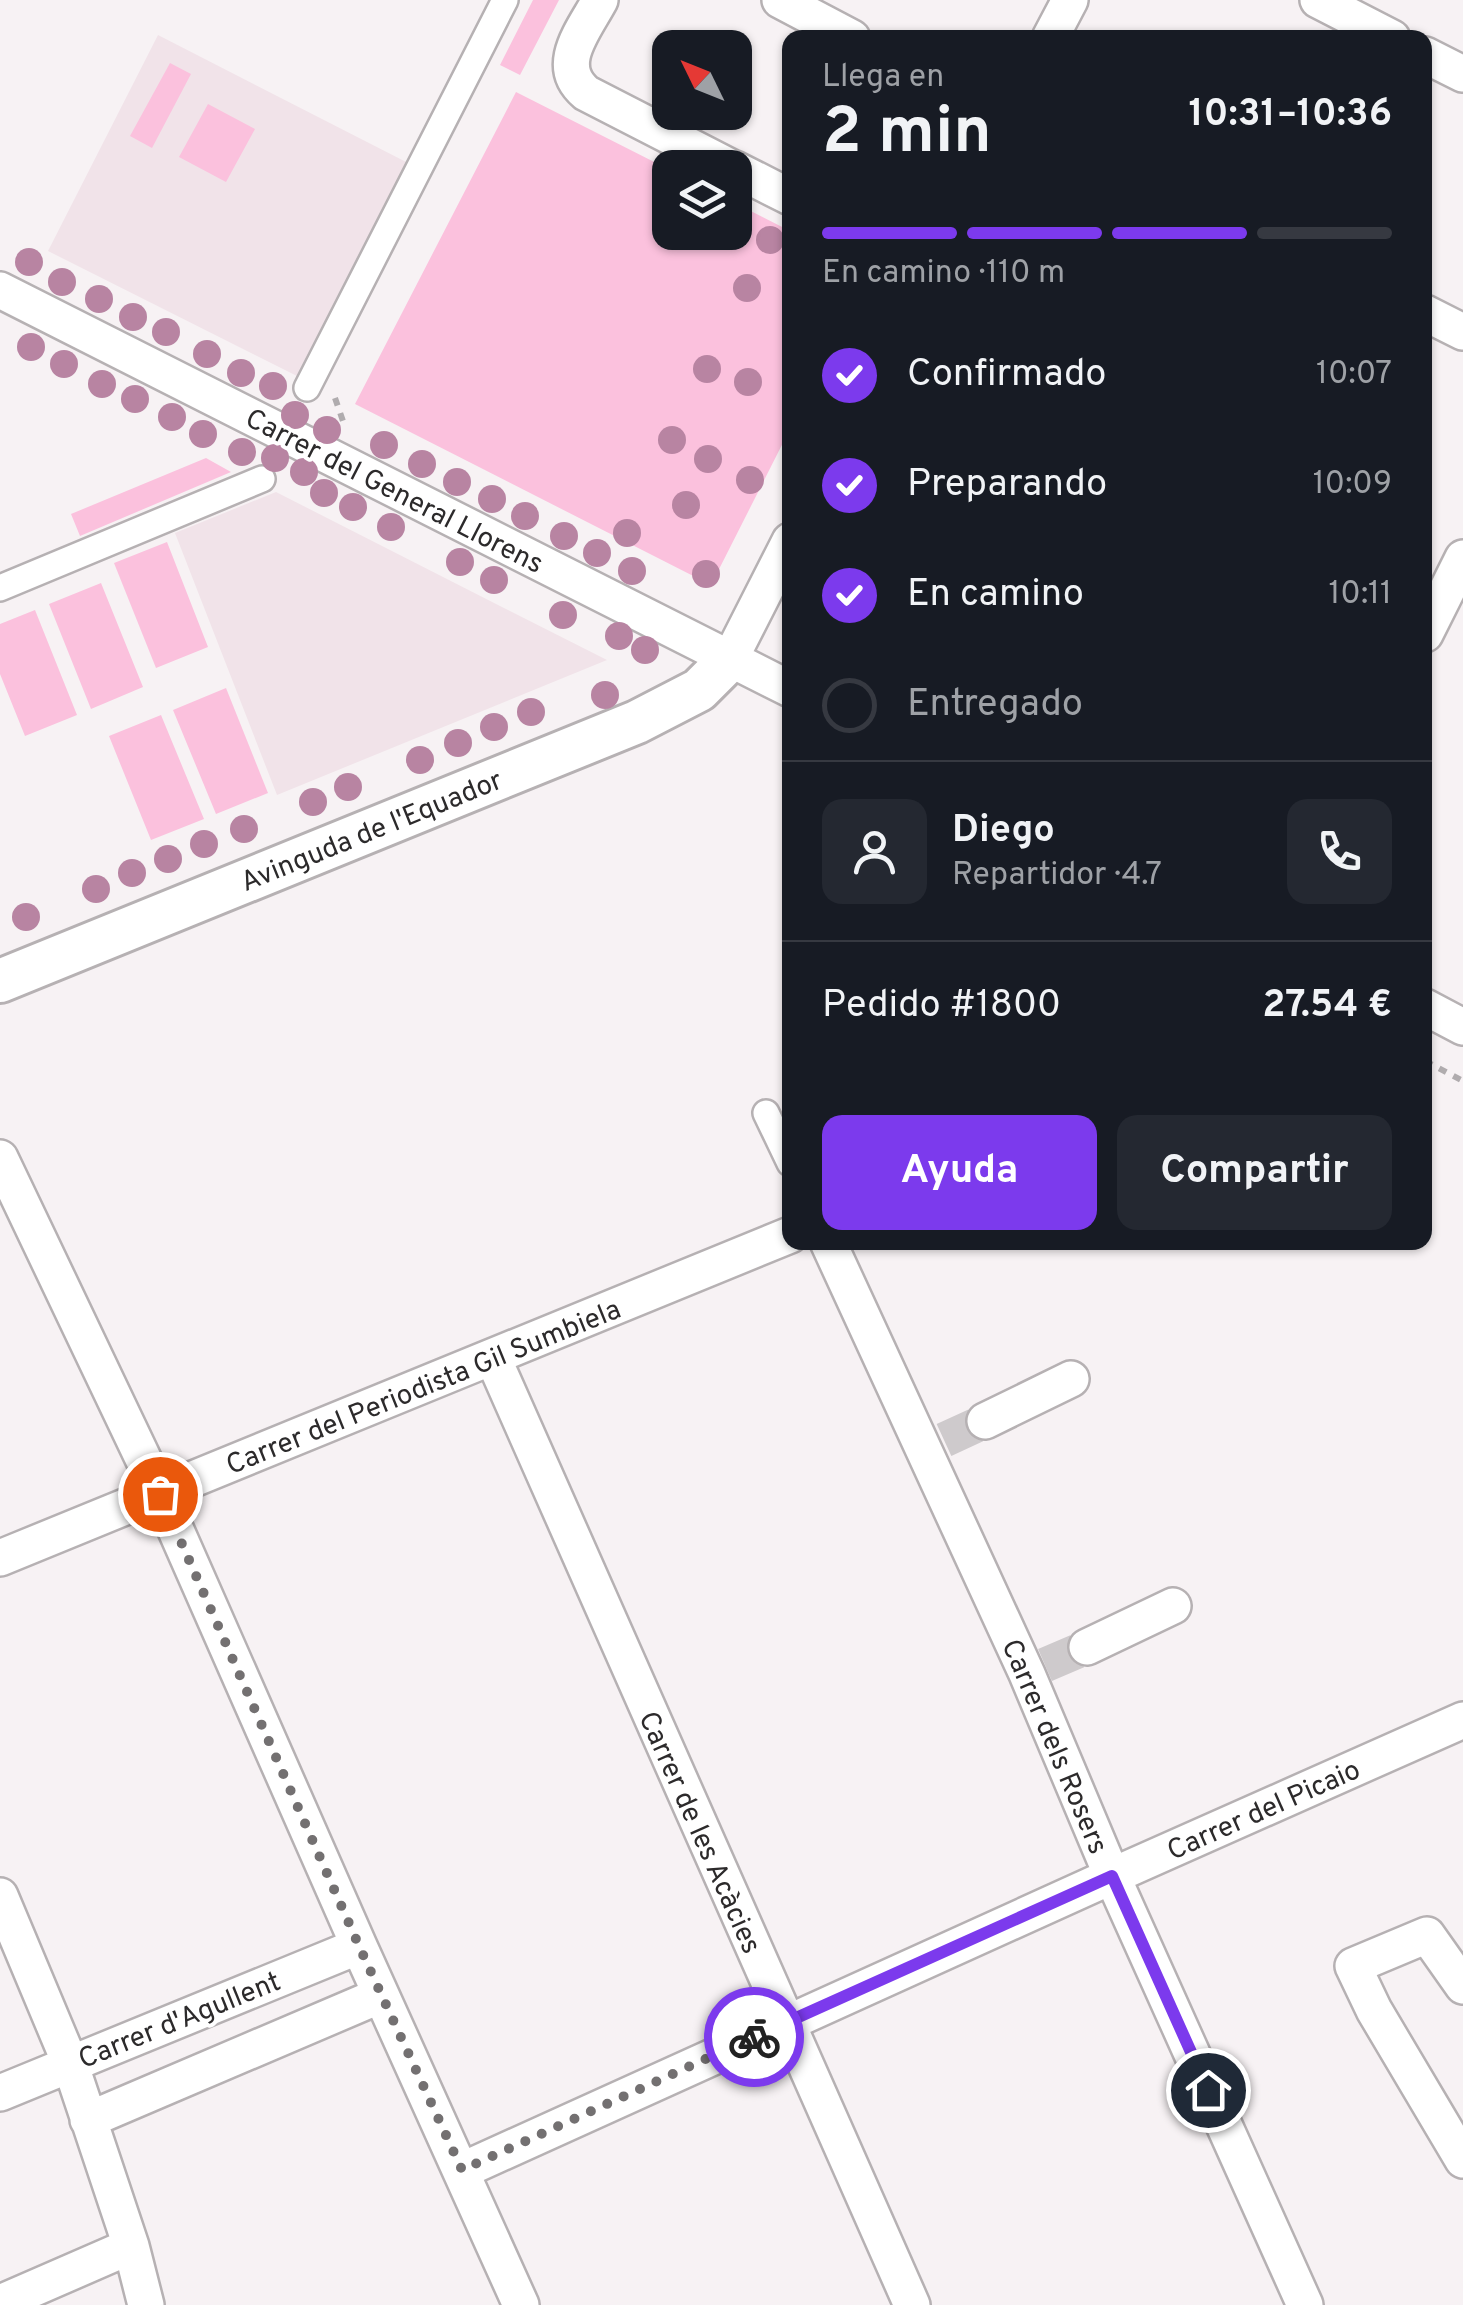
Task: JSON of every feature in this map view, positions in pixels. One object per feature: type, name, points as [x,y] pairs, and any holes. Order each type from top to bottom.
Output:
[{"type":"street","points":[[319,389],[505,0]]},
{"type":"street","points":[[600,0],[572,54],[572,76],[586,93],[698,150]]},
{"type":"street","points":[[780,0],[837,30]]},
{"type":"street","points":[[1054,30],[1070,0]]},
{"type":"street","points":[[1318,0],[1366,30]]},
{"type":"street","points":[[1432,58],[1463,74]]},
{"type":"street","points":[[752,177],[782,193]]},
{"type":"street","name":"Carrer del General Llorens","points":[[0,290],[782,686]]},
{"type":"street","points":[[1432,316],[1463,332]]},
{"type":"street","points":[[0,588],[262,479]]},
{"type":"street","points":[[730,659],[782,557]]},
{"type":"street","points":[[1432,620],[1463,558]]},
{"type":"street","name":"Avinguda de l'Equador","points":[[0,981],[637,722],[699,690],[730,659]]},
{"type":"street","points":[[1432,1012],[1463,1027]]},
{"type":"street","points":[[766,1114],[782,1147]]},
{"type":"street","points":[[0,1158],[160,1494],[521,2305]]},
{"type":"street","name":"Carrer del Periodista Gil Sumbiela","points":[[0,1558],[782,1238]]},
{"type":"street","name":"Carrer dels Rosers","points":[[832,1250],[933,1445],[1036,1669],[1112,1876],[1305,2305]]},
{"type":"street","name":"Carrer de les Acàcies","points":[[493,1358],[912,2305]]},
{"type":"street","points":[[984,1420],[1071,1379]]},
{"type":"street","points":[[1087,1647],[1174,1606]]},
{"type":"street","name":"Carrer del Picaio","points":[[462,2170],[1463,1720]]},
{"type":"street","points":[[0,1896],[70,2063],[146,2305]]},
{"type":"street","points":[[1462,1983],[1427,1935],[1354,1966],[1374,2010],[1463,2160]]},
{"type":"street","name":"Carrer d'Agullent","points":[[0,2094],[359,1946]]},
{"type":"street","points":[[88,2120],[382,1996]]},
{"type":"street","points":[[0,2302],[130,2246]]},
{"type":"path","points":[[319,389],[348,436]]},
{"type":"path","points":[[1432,1064],[1463,1080]]},
{"type":"shaded area","points":[[533,0],[559,0],[520,75],[500,65]]},
{"type":"shaded area","points":[[158,35],[412,165],[303,379],[48,251]]},
{"type":"shaded area","points":[[170,63],[191,74],[152,148],[130,136]]},
{"type":"shaded area","points":[[516,92],[652,161],[652,250],[752,250],[752,212],[782,227],[782,445],[711,585],[355,404]]},
{"type":"shaded area","points":[[208,104],[255,129],[226,182],[179,157]]},
{"type":"shaded area","points":[[206,458],[231,472],[80,536],[71,514]]},
{"type":"shaded area","points":[[276,492],[607,660],[277,795],[175,533]]},
{"type":"shaded area","points":[[167,542],[208,647],[156,668],[114,563]]},
{"type":"shaded area","points":[[101,583],[143,687],[91,709],[49,604]]},
{"type":"shaded area","points":[[35,610],[77,715],[25,736],[0,674],[0,624]]},
{"type":"shaded area","points":[[226,688],[268,793],[216,814],[173,710]]},
{"type":"shaded area","points":[[161,715],[204,819],[151,840],[109,736]]},
{"type":"tunnel","points":[[944,1440],[985,1421]]},
{"type":"tunnel","points":[[1045,1665],[1087,1647]]},
{"type":"way so far","points":[[160,1494],[462,2170],[754,2037]]},
{"type":"route","points":[[754,2037],[1112,1876],[1208,2090]]}]
